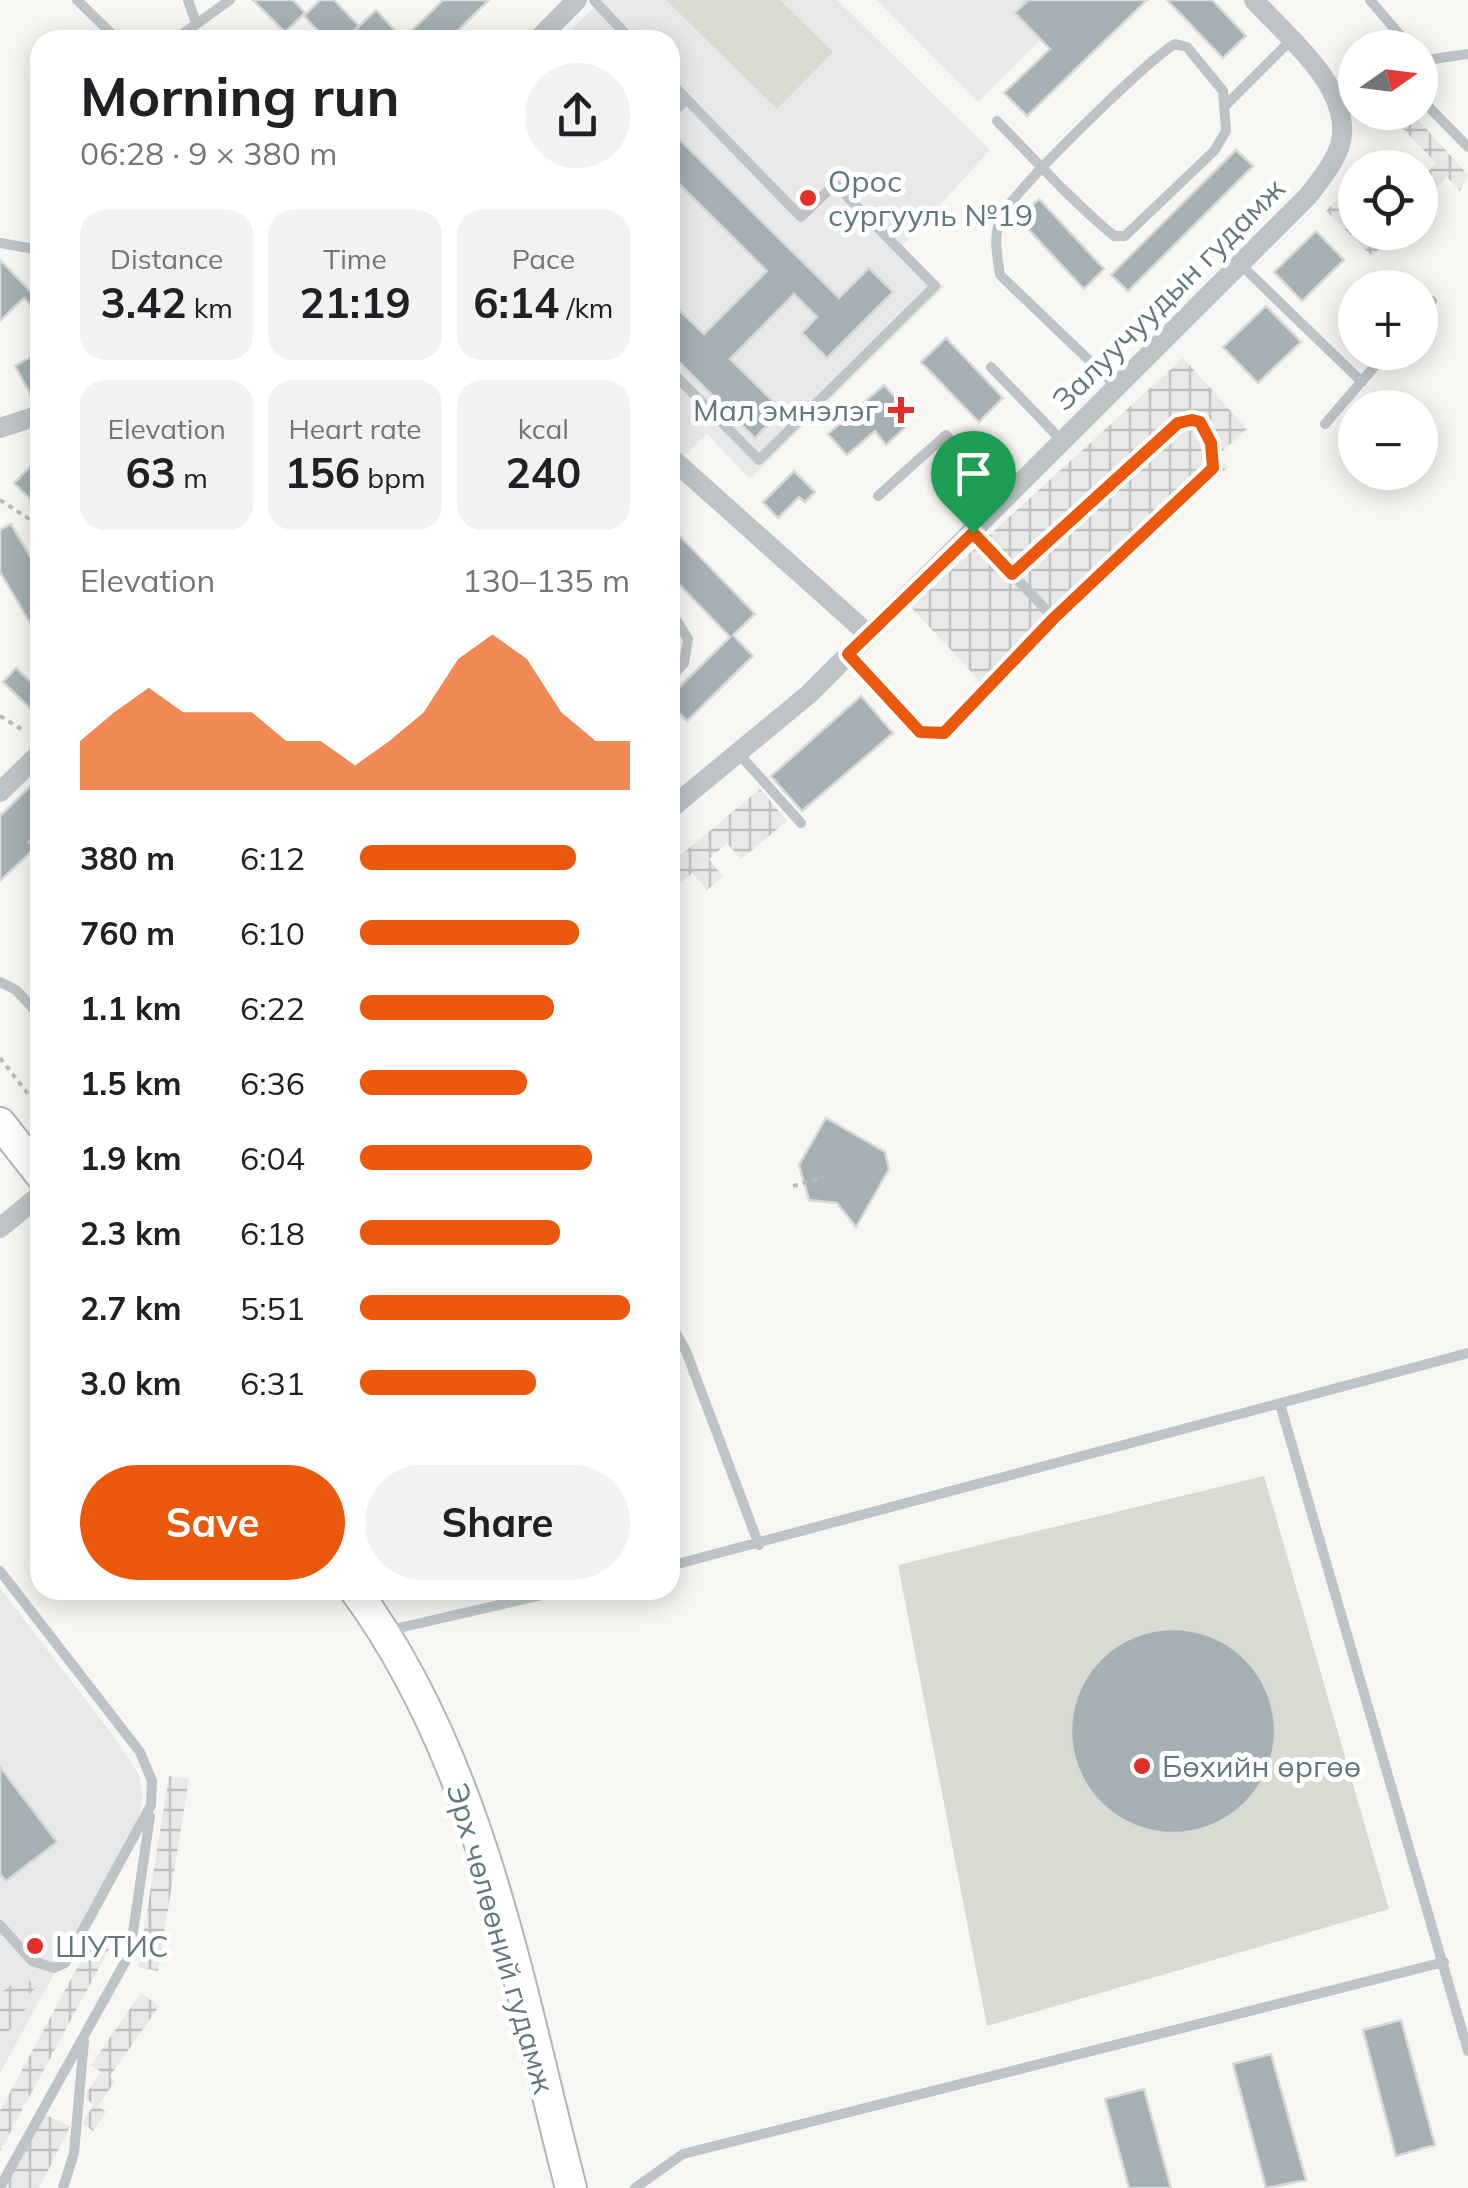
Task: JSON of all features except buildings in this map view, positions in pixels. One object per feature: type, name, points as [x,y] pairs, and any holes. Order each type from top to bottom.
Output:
[{"type":"main road","points":[[0,1123],[30,1161]]},
{"type":"main road","name":"Эрх чөлөөний гудамж","points":[[362,1600],[385,1631],[435,1727],[474,1826],[572,2188]]},
{"type":"street","points":[[547,30],[576,0]]},
{"type":"street","points":[[1254,0],[1324,78],[1338,107]]},
{"type":"street","name":"Залуучуудын гудамж","points":[[680,800],[740,755],[1008,500],[1308,196],[1328,170],[1344,130]]},
{"type":"street","points":[[0,428],[30,418]]},
{"type":"street","points":[[680,466],[868,634]]},
{"type":"street","points":[[0,792],[30,763]]},
{"type":"street","points":[[0,1228],[30,1203]]},
{"type":"lane","points":[[77,0],[108,30]]},
{"type":"lane","points":[[188,0],[196,23]]},
{"type":"lane","points":[[187,30],[230,0]]},
{"type":"lane","points":[[594,0],[622,30]]},
{"type":"lane","points":[[1370,0],[1396,30]]},
{"type":"lane","points":[[1227,104],[1290,41]]},
{"type":"lane","points":[[996,121],[1044,168],[1114,236],[1125,236],[1214,151],[1226,131],[1227,104],[1223,91],[1187,48],[1175,44],[1044,168],[1001,216],[996,236],[1000,275],[1117,387]]},
{"type":"lane","points":[[1438,58],[1468,54]]},
{"type":"lane","points":[[680,93],[802,217],[834,184],[934,286],[758,460],[680,380]]},
{"type":"lane","points":[[680,106],[686,100]]},
{"type":"lane","points":[[1438,116],[1468,147]]},
{"type":"lane","points":[[0,243],[30,248]]},
{"type":"lane","points":[[1239,262],[1362,382]]},
{"type":"lane","points":[[991,367],[1064,443]]},
{"type":"lane","points":[[1325,424],[1372,370]]},
{"type":"lane","points":[[848,654],[920,732],[944,733],[1054,618],[1213,468],[1211,443],[1200,422],[1178,423],[1012,574]]},
{"type":"lane","points":[[878,496],[946,435],[1008,500]]},
{"type":"lane","points":[[973,533],[1054,618]]},
{"type":"lane","points":[[680,626],[688,639],[680,667]]},
{"type":"lane","points":[[740,755],[801,824]]},
{"type":"lane","points":[[0,982],[16,990],[30,1005]]},
{"type":"lane","points":[[680,1341],[760,1545]]},
{"type":"lane","points":[[680,1564],[1468,1354]]},
{"type":"lane","points":[[1280,1404],[1468,2051]]},
{"type":"lane","points":[[0,1570],[140,1752],[152,1780],[130,1953],[0,2188]]},
{"type":"lane","points":[[385,1631],[520,1600]]},
{"type":"lane","points":[[0,1926],[32,1961],[54,1968],[65,1963],[151,1805]]},
{"type":"lane","points":[[635,2188],[684,2154],[1444,1962]]},
{"type":"lane","points":[[62,2188],[74,2153],[84,2035]]},
{"type":"path","points":[[0,500],[30,520]]},
{"type":"path","points":[[0,716],[21,729]]},
{"type":"path","points":[[0,1058],[30,1096]]},
{"type":"path","points":[[794,1186],[822,1177]]},
{"type":"shaded area","name":"Орос сургууль №19","points":[[601,0],[837,0],[990,150],[902,246],[944,287],[750,479],[707,434],[680,460],[680,30],[571,30]]},
{"type":"shaded area","points":[[666,0],[780,0],[833,52],[777,109]]},
{"type":"shaded area","points":[[877,0],[1081,0],[978,102]]},
{"type":"shaded area","points":[[1404,130],[1427,130],[1468,175],[1460,191],[1447,177],[1438,187],[1438,150],[1424,150]]},
{"type":"shaded area","points":[[1338,198],[1338,223],[1326,211]]},
{"type":"shaded area","points":[[1183,358],[1247,429],[1218,455],[1228,467],[986,688],[911,607]]},
{"type":"shaded area","points":[[760,789],[787,821],[741,859],[727,843],[709,859],[723,877],[707,890],[692,873],[680,883],[680,856]]},
{"type":"shaded area","name":"Бөхийн өргөө","points":[[1264,1476],[1389,1909],[987,2026],[898,1565]]},
{"type":"shaded area","name":"ШУТИС","points":[[0,1588],[117,1741],[139,1775],[143,1796],[138,1820],[0,2073]]},
{"type":"shaded area","points":[[169,1776],[189,1779],[158,1971],[138,1967]]},
{"type":"shaded area","points":[[92,1940],[109,1949],[0,2151],[0,2111]]},
{"type":"shaded area","points":[[24,1974],[36,1988],[22,1999],[28,2007],[14,2019],[17,2024],[0,2038],[0,1994]]},
{"type":"shaded area","points":[[141,1993],[159,2006],[110,2076],[115,2081],[98,2106],[106,2112],[93,2131],[82,2123],[94,2105],[84,2097],[101,2072],[91,2065]]},
{"type":"shaded area","points":[[42,2113],[70,2127],[39,2188],[4,2188]]},
{"type":"place","name":"Орос сургууль №19","points":[[808,198]]},
{"type":"place","name":"Мал эмнэлэг","points":[[901,410]]},
{"type":"place","name":"Бөхийн өргөө","points":[[1142,1766]]},
{"type":"place","name":"ШУТИС","points":[[35,1946]]},
{"type":"route","points":[[1200,422],[1211,443],[1213,468],[1054,618],[944,733],[920,732],[848,654],[973,533],[1012,574],[1178,423],[1200,422]]}]
